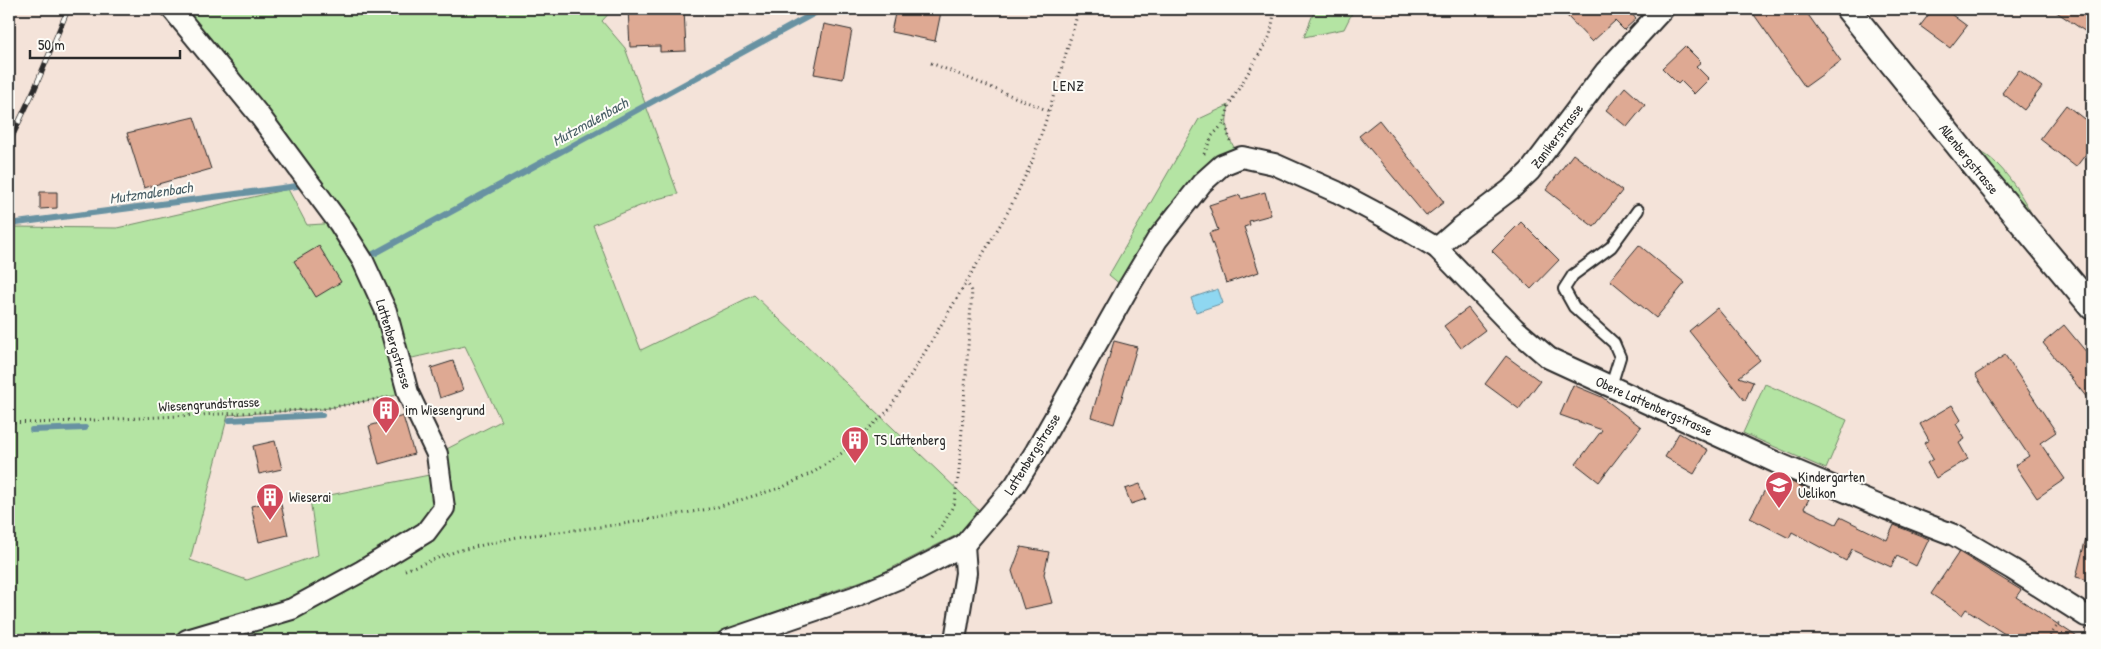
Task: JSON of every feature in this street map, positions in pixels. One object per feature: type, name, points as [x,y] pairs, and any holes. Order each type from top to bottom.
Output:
[{"type":"street","name":"Lattenbergstrasse","points":[[172,9],[260,115],[339,223],[362,261],[386,311],[408,393],[437,454],[444,508],[426,532],[362,571],[292,609],[188,640]]},
{"type":"street","name":"Zanikerstrasse","points":[[1437,248],[1530,172],[1605,72],[1663,9]]},
{"type":"street","name":"Allenbergstrasse","points":[[1848,9],[1976,168],[2092,307]]},
{"type":"street","name":"Lattenbergstrasse","points":[[728,640],[854,597],[964,545],[1015,485],[1127,290],[1158,240],[1202,183],[1222,165],[1242,157]]},
{"type":"street","name":"Obere Lattenbergstrasse","points":[[1242,157],[1274,164],[1337,192],[1437,248],[1515,329],[1549,358],[1775,462],[1954,535],[2012,568],[2086,616],[2092,617]]},
{"type":"street","points":[[956,640],[966,573],[964,545]]},
{"type":"lane","points":[[1611,386],[1620,358],[1614,343],[1574,306],[1564,289],[1573,275],[1610,247],[1638,210]]},
{"type":"path","points":[[396,572],[457,551],[517,537],[623,524],[714,508],[783,487],[814,472],[842,452],[888,411],[1009,210],[1032,162],[1079,9]]},
{"type":"path","points":[[1225,121],[1229,105],[1270,36],[1275,9]]},
{"type":"path","points":[[931,63],[1049,111]]},
{"type":"path","points":[[927,564],[926,555],[929,543],[946,521],[954,504],[959,471],[972,291],[966,283]]},
{"type":"path","name":"Wiesengrundstrasse","points":[[9,422],[64,422],[323,410],[408,393]]},
{"type":"green space","points":[[172,9],[613,9],[602,21],[625,48],[678,194],[657,199],[593,225],[641,350],[754,295],[988,519],[878,575],[698,640],[9,640],[9,227],[117,228],[288,189],[307,225],[339,223]],"holes":[[[465,346],[501,421],[437,454],[439,473],[310,499],[318,555],[247,580],[190,560],[228,415],[323,409],[408,393],[399,361]]]},
{"type":"green space","points":[[1315,9],[1354,9],[1344,29],[1304,37]]},
{"type":"green space","points":[[1229,105],[1228,133],[1233,145],[1242,157],[1222,165],[1127,290],[1109,275],[1199,119]]},
{"type":"green space","points":[[1972,147],[1989,157],[2003,170],[2036,222]]},
{"type":"green space","points":[[1765,384],[1847,420],[1826,469],[1743,433]]},
{"type":"water","points":[[1218,289],[1223,303],[1196,312],[1191,298]]},
{"type":"building","points":[[628,9],[684,9],[686,51],[660,52],[660,46],[630,47]]},
{"type":"building","points":[[896,9],[931,9],[941,12],[935,41],[891,32]]},
{"type":"building","points":[[1575,9],[1628,9],[1636,19],[1624,30],[1615,21],[1592,42],[1567,16]]},
{"type":"building","points":[[1750,9],[1804,9],[1841,61],[1805,87]]},
{"type":"building","points":[[1933,9],[1944,9],[1967,26],[1950,48],[1920,26]]},
{"type":"building","points":[[2052,9],[2092,9],[2092,36]]},
{"type":"building","points":[[824,24],[852,30],[843,79],[814,74]]},
{"type":"building","points":[[1685,46],[1701,62],[1696,66],[1709,79],[1694,94],[1681,81],[1678,84],[1662,68]]},
{"type":"building","points":[[2019,70],[2042,87],[2024,110],[2002,93]]},
{"type":"building","points":[[1625,87],[1645,105],[1627,127],[1606,110]]},
{"type":"building","points":[[2066,105],[2092,125],[2092,146],[2076,167],[2040,139]]},
{"type":"building","points":[[194,117],[211,169],[144,188],[127,133]]},
{"type":"building","points":[[1379,120],[1444,202],[1426,216],[1359,136]]},
{"type":"building","points":[[1573,154],[1622,191],[1594,227],[1546,190]]},
{"type":"building","points":[[40,192],[57,192],[57,208],[40,209]]},
{"type":"building","points":[[1265,192],[1271,215],[1249,221],[1250,225],[1244,227],[1259,272],[1226,283],[1209,233],[1218,230],[1209,205],[1240,195],[1241,199]]},
{"type":"building","points":[[1521,222],[1559,260],[1531,289],[1492,251]]},
{"type":"building","points":[[1639,245],[1685,283],[1656,318],[1610,280]]},
{"type":"building","points":[[319,246],[341,282],[316,297],[294,261]]},
{"type":"building","points":[[1468,308],[1485,330],[1461,348],[1444,326]]},
{"type":"building","points":[[1717,308],[1760,360],[1739,377],[1753,382],[1745,401],[1689,331]]},
{"type":"building","points":[[2064,325],[2092,359],[2092,404],[2043,343]]},
{"type":"building","points":[[1114,341],[1137,347],[1114,424],[1091,417]]},
{"type":"building","points":[[2005,355],[2056,432],[2040,443],[2065,479],[2037,498],[2015,465],[2029,456],[1975,375]]},
{"type":"building","points":[[1506,356],[1540,381],[1519,409],[1485,384]]},
{"type":"building","points":[[453,361],[463,390],[440,398],[431,368]]},
{"type":"building","points":[[1573,385],[1602,397],[1641,427],[1599,482],[1576,464],[1602,430],[1560,415]]},
{"type":"building","points":[[1952,405],[1961,420],[1956,424],[1965,439],[1959,443],[1968,459],[1936,478],[1927,463],[1933,459],[1924,443],[1929,440],[1920,424]]},
{"type":"building","name":"im Wiesengrund","points":[[403,416],[414,454],[379,464],[369,426]]},
{"type":"building","points":[[1679,433],[1708,450],[1694,474],[1665,457]]},
{"type":"building","points":[[275,441],[282,469],[259,474],[253,446]]},
{"type":"building","points":[[1780,477],[1805,488],[1801,495],[1809,499],[1804,508],[1836,524],[1840,517],[1887,540],[1894,525],[1929,539],[1916,566],[1897,556],[1891,567],[1852,549],[1846,561],[1792,532],[1789,538],[1750,518],[1769,482],[1776,486]]},
{"type":"building","points":[[1140,484],[1146,499],[1131,504],[1125,489]]},
{"type":"building","name":"Wieserai","points":[[280,500],[288,535],[259,542],[251,506]]},
{"type":"building","points":[[2087,534],[2092,535],[2092,581],[2076,577]]},
{"type":"building","points":[[1021,547],[1049,552],[1044,574],[1052,603],[1024,609],[1012,571]]},
{"type":"building","points":[[1959,552],[2021,590],[2016,597],[2082,640],[2014,640],[1966,609],[1962,615],[1931,594]]},
{"type":"waterway","name":"Mutzmalenbach","points":[[370,256],[822,9]]},
{"type":"waterway","name":"Mutzmalenbach","points":[[9,224],[297,186]]},
{"type":"waterway","points":[[230,420],[322,415]]},
{"type":"waterway","points":[[32,430],[85,428]]},
{"type":"railway","points":[[9,143],[35,88],[68,9]]},
{"type":"place","name":"im Wiesengrund","points":[[386,434]]},
{"type":"place","name":"TS Lattenberg","points":[[855,464]]},
{"type":"place","name":"Kindergarten Uelikon","points":[[1779,509]]},
{"type":"place","name":"Wieserai","points":[[270,521]]},
{"type":"district","name":"LENZ","points":[[1069,86]]}]
